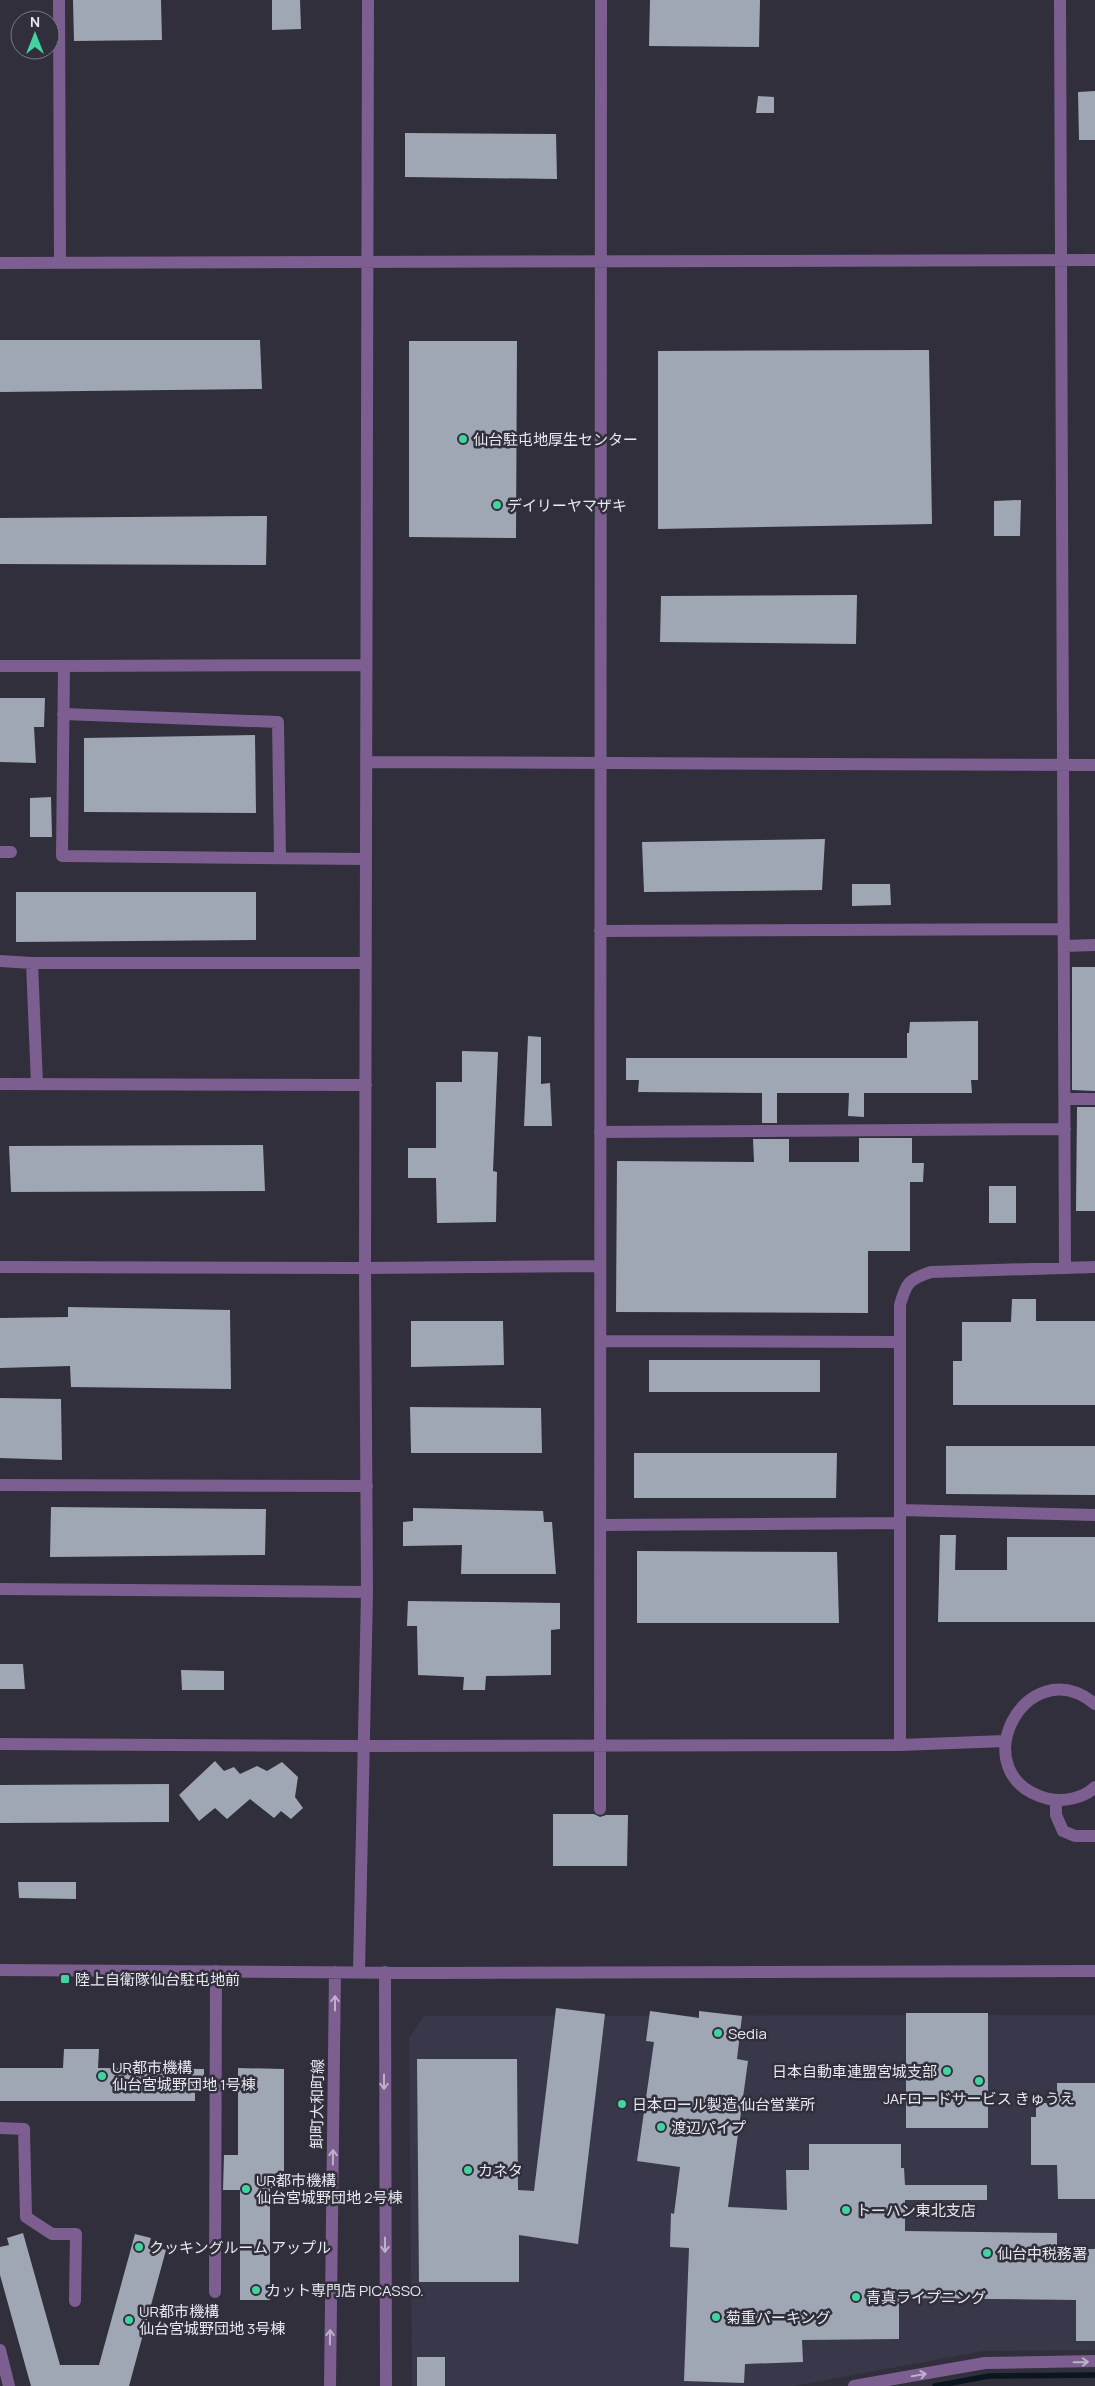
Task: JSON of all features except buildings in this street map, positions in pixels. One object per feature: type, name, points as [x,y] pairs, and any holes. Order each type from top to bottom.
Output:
[{"type":"street","points":[[59,0],[60,263]]},
{"type":"street","points":[[359,1972],[367,1592],[365,1268],[368,0]]},
{"type":"street","points":[[600,1809],[601,0]]},
{"type":"street","points":[[1060,0],[1065,1268]]},
{"type":"street","points":[[0,264],[1095,260]]},
{"type":"street","points":[[0,666],[366,665]]},
{"type":"street","points":[[64,666],[62,856],[366,859]]},
{"type":"street","points":[[63,714],[278,722],[280,858]]},
{"type":"street","points":[[366,762],[1095,765]]},
{"type":"street","points":[[600,931],[1064,929]]},
{"type":"street","points":[[1064,946],[1095,946]]},
{"type":"street","points":[[0,961],[32,963],[366,963]]},
{"type":"street","points":[[32,963],[37,1084]]},
{"type":"street","points":[[0,1084],[366,1085]]},
{"type":"street","points":[[1065,1099],[1095,1099]]},
{"type":"street","points":[[600,1132],[1065,1129]]},
{"type":"street","points":[[0,1267],[365,1268],[600,1266]]},
{"type":"street","points":[[900,1745],[900,1305],[905,1288],[914,1277],[931,1272],[1095,1267]]},
{"type":"street","points":[[600,1341],[900,1342]]},
{"type":"street","points":[[0,1485],[367,1486]]},
{"type":"street","points":[[600,1524],[900,1516],[1095,1515]]},
{"type":"street","points":[[0,1589],[367,1592]]},
{"type":"street","points":[[1095,1704],[1088,1698],[1070,1691],[1052,1691],[1034,1696],[1019,1708],[1009,1723],[1005,1741],[1006,1758],[1013,1774],[1024,1787],[1039,1796],[1056,1800],[1074,1798],[1095,1787]]},
{"type":"street","points":[[0,1744],[365,1746],[900,1745],[1005,1741]]},
{"type":"street","points":[[1056,1800],[1058,1823],[1063,1831],[1075,1836],[1095,1836]]},
{"type":"street","points":[[0,1970],[335,1972],[1095,1971]]},
{"type":"street","points":[[214,2292],[216,1971]]},
{"type":"street","name":"卸町大和町線","points":[[330,2386],[335,1972]]},
{"type":"street","points":[[385,1972],[386,2386]]},
{"type":"street","points":[[0,2128],[24,2129],[26,2217],[52,2234],[76,2234],[76,2301]]},
{"type":"street","points":[[0,2350],[9,2386]]},
{"type":"street","points":[[854,2386],[985,2363],[1095,2362]]},
{"type":"shaded area","points":[[1095,2015],[1095,2350],[983,2351],[794,2386],[412,2386],[409,2038],[424,2016]]},
{"type":"waterway","points":[[935,2386],[989,2376],[1095,2375]]},
{"type":"place","name":"仙台駐屯地厚生センター","points":[[463,439]]},
{"type":"place","name":"デイリーヤマザキ","points":[[497,505]]},
{"type":"place","name":"陸上自衛隊仙台駐屯地前","points":[[65,1979]]},
{"type":"place","name":"Sedia","points":[[718,2033]]},
{"type":"place","name":"日本自動車連盟宮城支部","points":[[947,2071]]},
{"type":"place","name":"UR都市機構 仙台宮城野団地 1号棟","points":[[102,2076]]},
{"type":"place","name":"JAFロードサービス きゅうえ","points":[[979,2081]]},
{"type":"place","name":"日本ロール製造 仙台営業所","points":[[622,2104]]},
{"type":"place","name":"渡辺パイプ","points":[[661,2127]]},
{"type":"place","name":"カネタ","points":[[468,2170]]},
{"type":"place","name":"UR都市機構 仙台宮城野団地 2号棟","points":[[246,2189]]},
{"type":"place","name":"トーハン東北支店","points":[[846,2210]]},
{"type":"place","name":"クッキングルーム アップル","points":[[139,2247]]},
{"type":"place","name":"仙台中税務署","points":[[987,2253]]},
{"type":"place","name":"カット専門店 PICASSO.","points":[[256,2290]]},
{"type":"place","name":"青真ライプニング","points":[[856,2297]]},
{"type":"place","name":"菊重パーキング","points":[[716,2317]]},
{"type":"place","name":"UR都市機構 仙台宮城野団地 3号棟","points":[[129,2320]]}]
